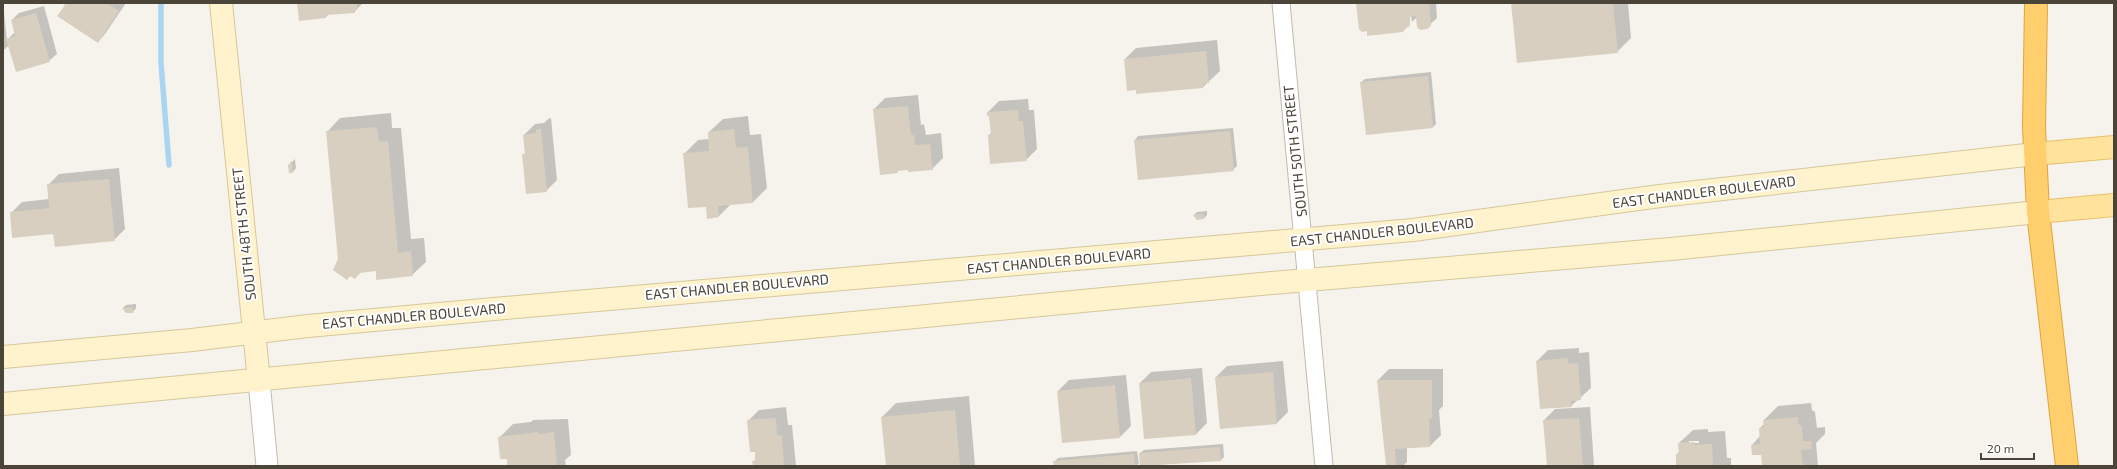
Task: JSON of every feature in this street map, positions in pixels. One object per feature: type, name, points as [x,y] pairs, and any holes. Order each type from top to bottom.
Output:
[{"type":"highway","points":[[2036,3],[2035,154],[2038,212],[2067,466]]},
{"type":"main road","name":"SOUTH 48TH STREET","points":[[221,3],[259,380]]},
{"type":"main road","name":"EAST CHANDLER BOULEVARD","points":[[3,357],[494,308],[1413,230],[1660,196],[2035,154],[2114,147]]},
{"type":"main road","points":[[3,404],[516,354],[1671,249],[2105,206]]},
{"type":"street","name":"SOUTH 50TH STREET","points":[[1281,3],[1324,466]]},
{"type":"street","name":"SOUTH 48TH STREET","points":[[259,380],[267,466]]},
{"type":"building","points":[[62,3],[107,3],[119,11],[98,43],[57,16],[65,5]]},
{"type":"building","points":[[297,3],[357,3],[357,10],[355,13],[326,15],[326,18],[299,21]]},
{"type":"building","points":[[1356,3],[1429,3],[1431,26],[1427,29],[1420,30],[1417,27],[1416,16],[1410,17],[1410,26],[1404,29],[1403,32],[1367,36],[1367,31],[1362,32],[1359,29]]},
{"type":"building","points":[[1511,3],[1613,3],[1618,53],[1517,63]]},
{"type":"building","points":[[36,13],[50,62],[16,72],[6,39],[15,36],[11,20]]},
{"type":"building","points":[[1206,51],[1209,83],[1203,84],[1203,88],[1136,94],[1136,90],[1127,91],[1124,59]]},
{"type":"building","points":[[1428,76],[1433,128],[1366,135],[1360,82]]},
{"type":"building","points":[[908,106],[911,135],[914,135],[915,145],[930,144],[933,170],[908,172],[908,170],[897,171],[898,173],[880,175],[873,109]]},
{"type":"building","points":[[1018,110],[1019,121],[1023,121],[1027,161],[990,164],[988,135],[991,135],[989,116],[987,116],[987,112]]},
{"type":"building","points":[[377,127],[379,142],[388,141],[398,253],[411,251],[413,276],[376,280],[376,271],[359,273],[355,279],[350,276],[347,280],[333,270],[338,259],[326,131]]},
{"type":"building","points":[[536,129],[541,129],[547,192],[526,194],[522,154],[525,154],[523,135],[536,133]]},
{"type":"building","points":[[734,129],[736,148],[748,147],[753,203],[718,206],[719,217],[707,219],[706,207],[688,208],[683,153],[709,151],[708,132]]},
{"type":"building","points":[[1230,131],[1234,171],[1138,180],[1134,140]]},
{"type":"building","points":[[292,161],[293,173],[289,173],[288,165]]},
{"type":"building","points":[[109,179],[115,241],[55,247],[53,234],[12,238],[10,212],[49,208],[47,184]]},
{"type":"building","points":[[1204,214],[1204,219],[1197,220],[1193,215]]},
{"type":"building","points":[[133,307],[133,313],[126,313],[122,308]]},
{"type":"building","points":[[1568,358],[1568,364],[1578,363],[1581,400],[1571,401],[1572,407],[1540,409],[1536,361]]},
{"type":"building","points":[[1273,372],[1277,424],[1220,429],[1215,377]]},
{"type":"building","points":[[1191,378],[1196,435],[1144,439],[1139,383]]},
{"type":"building","points":[[1377,380],[1432,380],[1432,418],[1429,419],[1430,447],[1395,449],[1396,466],[1386,466]]},
{"type":"building","points":[[1115,385],[1120,438],[1062,443],[1057,391]]},
{"type":"building","points":[[955,410],[960,466],[886,466],[881,417]]},
{"type":"building","points":[[1798,417],[1798,424],[1802,426],[1803,441],[1811,441],[1812,449],[1801,450],[1803,466],[1762,466],[1761,455],[1752,455],[1751,445],[1760,444],[1759,428],[1764,427],[1763,420]]},
{"type":"building","points":[[776,418],[777,436],[782,435],[784,466],[753,466],[752,461],[755,461],[755,452],[750,452],[747,420]]},
{"type":"building","points":[[1579,418],[1583,466],[1547,466],[1543,420]]},
{"type":"building","points":[[538,432],[538,434],[554,432],[557,466],[507,466],[507,459],[500,459],[498,437]]},
{"type":"building","points":[[1694,442],[1694,445],[1712,444],[1713,466],[1676,466],[1676,454],[1679,454],[1678,443]]},
{"type":"building","points":[[1220,447],[1221,461],[1140,466],[1139,453]]},
{"type":"building","points":[[1134,454],[1135,466],[1054,466],[1053,461]]},
{"type":"waterway","points":[[161,3],[161,63],[169,165]]}]
